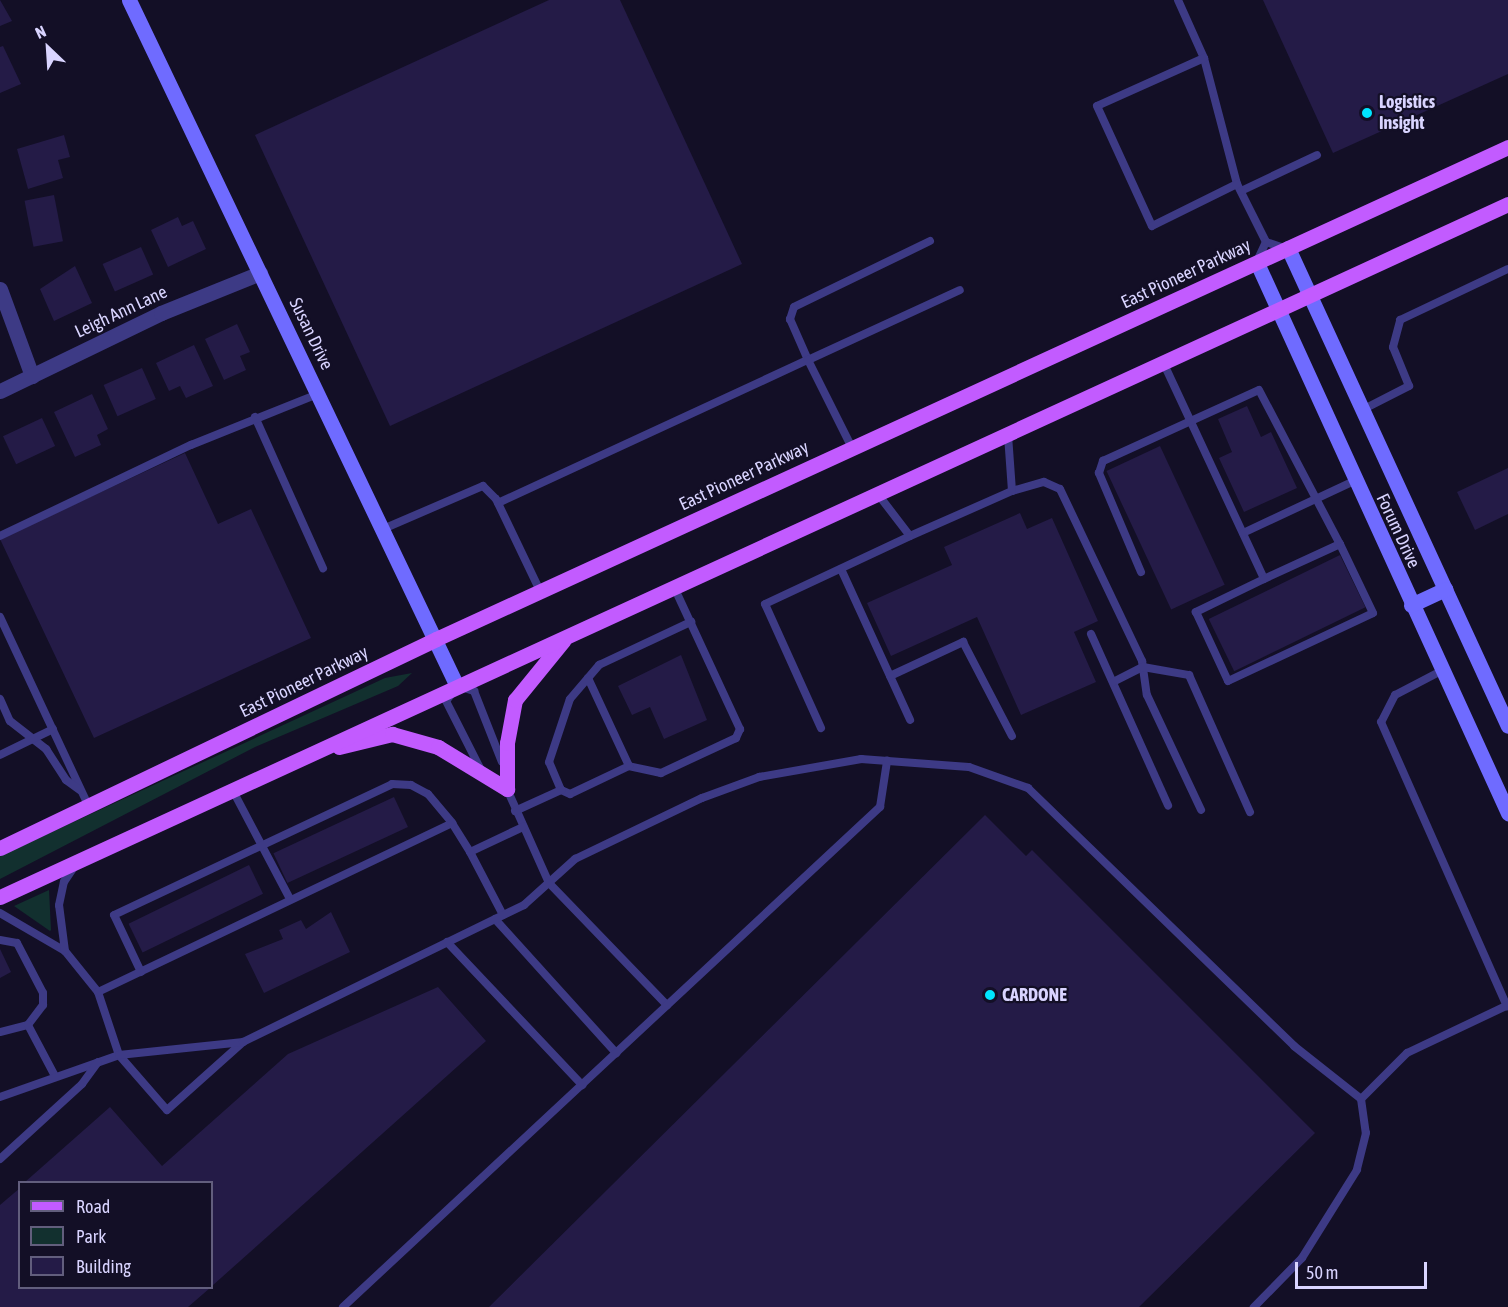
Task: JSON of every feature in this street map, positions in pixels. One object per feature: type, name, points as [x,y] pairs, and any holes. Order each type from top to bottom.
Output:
[{"type":"main road","name":"East Pioneer Parkway","points":[[0,848],[436,639],[1508,147]]},
{"type":"main road","points":[[0,897],[232,788],[1008,435],[1278,308],[1508,204]]},
{"type":"main road","points":[[507,789],[507,743],[515,700],[538,666],[572,633]]},
{"type":"main road","points":[[298,758],[392,734],[438,747],[507,789]]},
{"type":"street","name":"Susan Drive","points":[[129,0],[457,686]]},
{"type":"street","name":"Forum Drive","points":[[1288,248],[1508,726]]},
{"type":"street","name":"Forum Drive","points":[[1257,263],[1354,481],[1508,813]]},
{"type":"street","name":"Leigh Ann Lane","points":[[0,391],[260,273]]},
{"type":"street","points":[[0,289],[32,376]]},
{"type":"street","points":[[1411,605],[1445,589]]},
{"type":"lane","points":[[1178,0],[1204,58],[1239,187],[1266,242],[1288,248]]},
{"type":"lane","points":[[1204,58],[1098,106],[1152,226],[1317,155]]},
{"type":"lane","points":[[852,448],[790,319],[794,307],[930,241]]},
{"type":"lane","points":[[1257,263],[1266,242]]},
{"type":"lane","points":[[1362,410],[1409,386],[1393,347],[1400,320],[1508,269]]},
{"type":"lane","points":[[498,503],[960,290]]},
{"type":"lane","points":[[1163,362],[1264,579]]},
{"type":"lane","points":[[1141,572],[1099,473],[1103,460],[1259,390],[1314,501],[1323,506],[1373,613],[1228,681],[1196,612],[1340,544]]},
{"type":"lane","points":[[0,536],[255,417],[318,394]]},
{"type":"lane","points":[[255,417],[322,568]]},
{"type":"lane","points":[[1008,435],[1012,491]]},
{"type":"lane","points":[[1243,533],[1354,481]]},
{"type":"lane","points":[[820,728],[765,604],[1012,491],[1044,482],[1060,489],[1143,667],[1147,695],[1201,810]]},
{"type":"lane","points":[[383,529],[483,486],[498,503],[540,591]]},
{"type":"lane","points":[[877,494],[910,536]]},
{"type":"lane","points":[[842,569],[910,720]]},
{"type":"lane","points":[[674,585],[740,729],[736,738],[661,773],[629,766],[570,794],[561,790],[549,762],[570,699],[599,665],[690,622]]},
{"type":"lane","points":[[0,617],[88,807]]},
{"type":"lane","points":[[1091,634],[1168,804]]},
{"type":"lane","points":[[890,676],[963,642],[1012,736]]},
{"type":"lane","points":[[1113,682],[1143,667],[1189,675],[1250,812]]},
{"type":"lane","points":[[1361,1099],[1407,1053],[1507,1005],[1381,722],[1395,695],[1443,670]]},
{"type":"lane","points":[[588,678],[629,766]]},
{"type":"lane","points":[[507,789],[473,757],[446,701],[457,686],[474,691],[502,758],[507,789],[515,811],[549,883],[668,1005]]},
{"type":"lane","points":[[0,699],[10,721],[31,740],[46,749],[66,780],[81,791]]},
{"type":"lane","points":[[0,754],[53,729]]},
{"type":"lane","points":[[0,913],[65,951],[98,992],[119,1055],[167,1110],[243,1042],[499,917],[549,883],[575,859],[750,780],[861,759],[969,767],[1028,788],[1294,1046],[1361,1099],[1366,1133],[1357,1170],[1302,1258],[1254,1307]]},
{"type":"lane","points":[[344,1307],[880,807],[887,761]]},
{"type":"lane","points":[[141,972],[114,915],[392,784],[411,785],[428,794],[452,823],[470,852],[499,917],[616,1053]]},
{"type":"lane","points":[[232,788],[290,899]]},
{"type":"lane","points":[[515,811],[561,790]]},
{"type":"lane","points":[[98,992],[452,823]]},
{"type":"lane","points":[[470,852],[523,827]]},
{"type":"lane","points":[[65,951],[59,905],[64,882],[78,861]]},
{"type":"lane","points":[[0,940],[17,943],[43,993],[43,1005],[28,1025],[0,1032]]},
{"type":"lane","points":[[447,942],[582,1085]]},
{"type":"lane","points":[[28,1025],[55,1076]]},
{"type":"lane","points":[[0,1097],[119,1055],[243,1042]]},
{"type":"lane","points":[[0,1158],[82,1084],[98,1062]]},
{"type":"green space","points":[[412,673],[398,686],[255,747],[0,879],[0,856],[385,678]]},
{"type":"green space","points":[[49,890],[51,930],[50,931],[14,906]]},
{"type":"building","points":[[0,0],[12,21],[0,26]]},
{"type":"building","points":[[549,0],[620,0],[742,264],[390,426],[255,135]]},
{"type":"building","name":"Logistics Insight","points":[[1263,0],[1508,0],[1508,74],[1333,153]]},
{"type":"building","points":[[3,46],[21,84],[0,93],[0,47]]},
{"type":"building","points":[[64,135],[70,157],[58,160],[63,178],[28,189],[17,149]]},
{"type":"building","points":[[54,195],[63,241],[34,247],[25,201]]},
{"type":"building","points":[[178,217],[182,226],[193,221],[206,249],[168,267],[151,230]]},
{"type":"building","points":[[141,247],[153,274],[115,291],[103,264]]},
{"type":"building","points":[[75,266],[92,303],[54,321],[40,289]]},
{"type":"building","points":[[237,324],[250,352],[240,356],[246,370],[224,380],[205,339]]},
{"type":"building","points":[[194,345],[213,386],[186,398],[180,386],[169,391],[156,363]]},
{"type":"building","points":[[142,368],[156,399],[117,416],[104,385]]},
{"type":"building","points":[[92,394],[108,429],[97,435],[101,445],[75,457],[54,412]]},
{"type":"building","points":[[1247,406],[1261,437],[1271,432],[1297,488],[1244,512],[1219,458],[1232,452],[1218,419]]},
{"type":"building","points":[[42,418],[55,446],[16,464],[3,436]]},
{"type":"building","points":[[1160,446],[1225,585],[1171,610],[1107,471]]},
{"type":"building","points":[[185,453],[218,524],[251,509],[311,638],[94,738],[0,539]]},
{"type":"building","points":[[1508,468],[1508,514],[1475,530],[1457,492]]},
{"type":"building","points":[[1020,513],[1027,529],[1052,518],[1098,621],[1074,632],[1096,682],[1021,715],[977,617],[891,656],[867,603],[952,565],[944,547]]},
{"type":"building","points":[[1340,555],[1365,607],[1234,671],[1209,619]]},
{"type":"building","points":[[681,655],[707,720],[664,739],[650,707],[632,715],[618,686]]},
{"type":"building","points":[[394,797],[408,827],[287,883],[273,853]]},
{"type":"building","name":"CARDONE","points":[[985,815],[1026,856],[1032,850],[1315,1133],[1139,1307],[489,1307]]},
{"type":"building","points":[[249,865],[263,894],[143,953],[129,924]]},
{"type":"building","points":[[331,912],[350,952],[264,993],[245,954],[283,939],[279,930],[301,920],[306,929]]},
{"type":"building","points":[[0,949],[11,972],[0,978]]},
{"type":"building","points":[[438,987],[486,1041],[213,1285],[213,1181],[26,1181],[110,1107],[162,1166],[288,1054]]},
{"type":"building","points":[[18,1190],[18,1289],[209,1289],[188,1307],[0,1307],[0,1205]]},
{"type":"place","name":"Logistics Insight","points":[[1367,113]]},
{"type":"place","name":"CARDONE","points":[[990,995]]}]
